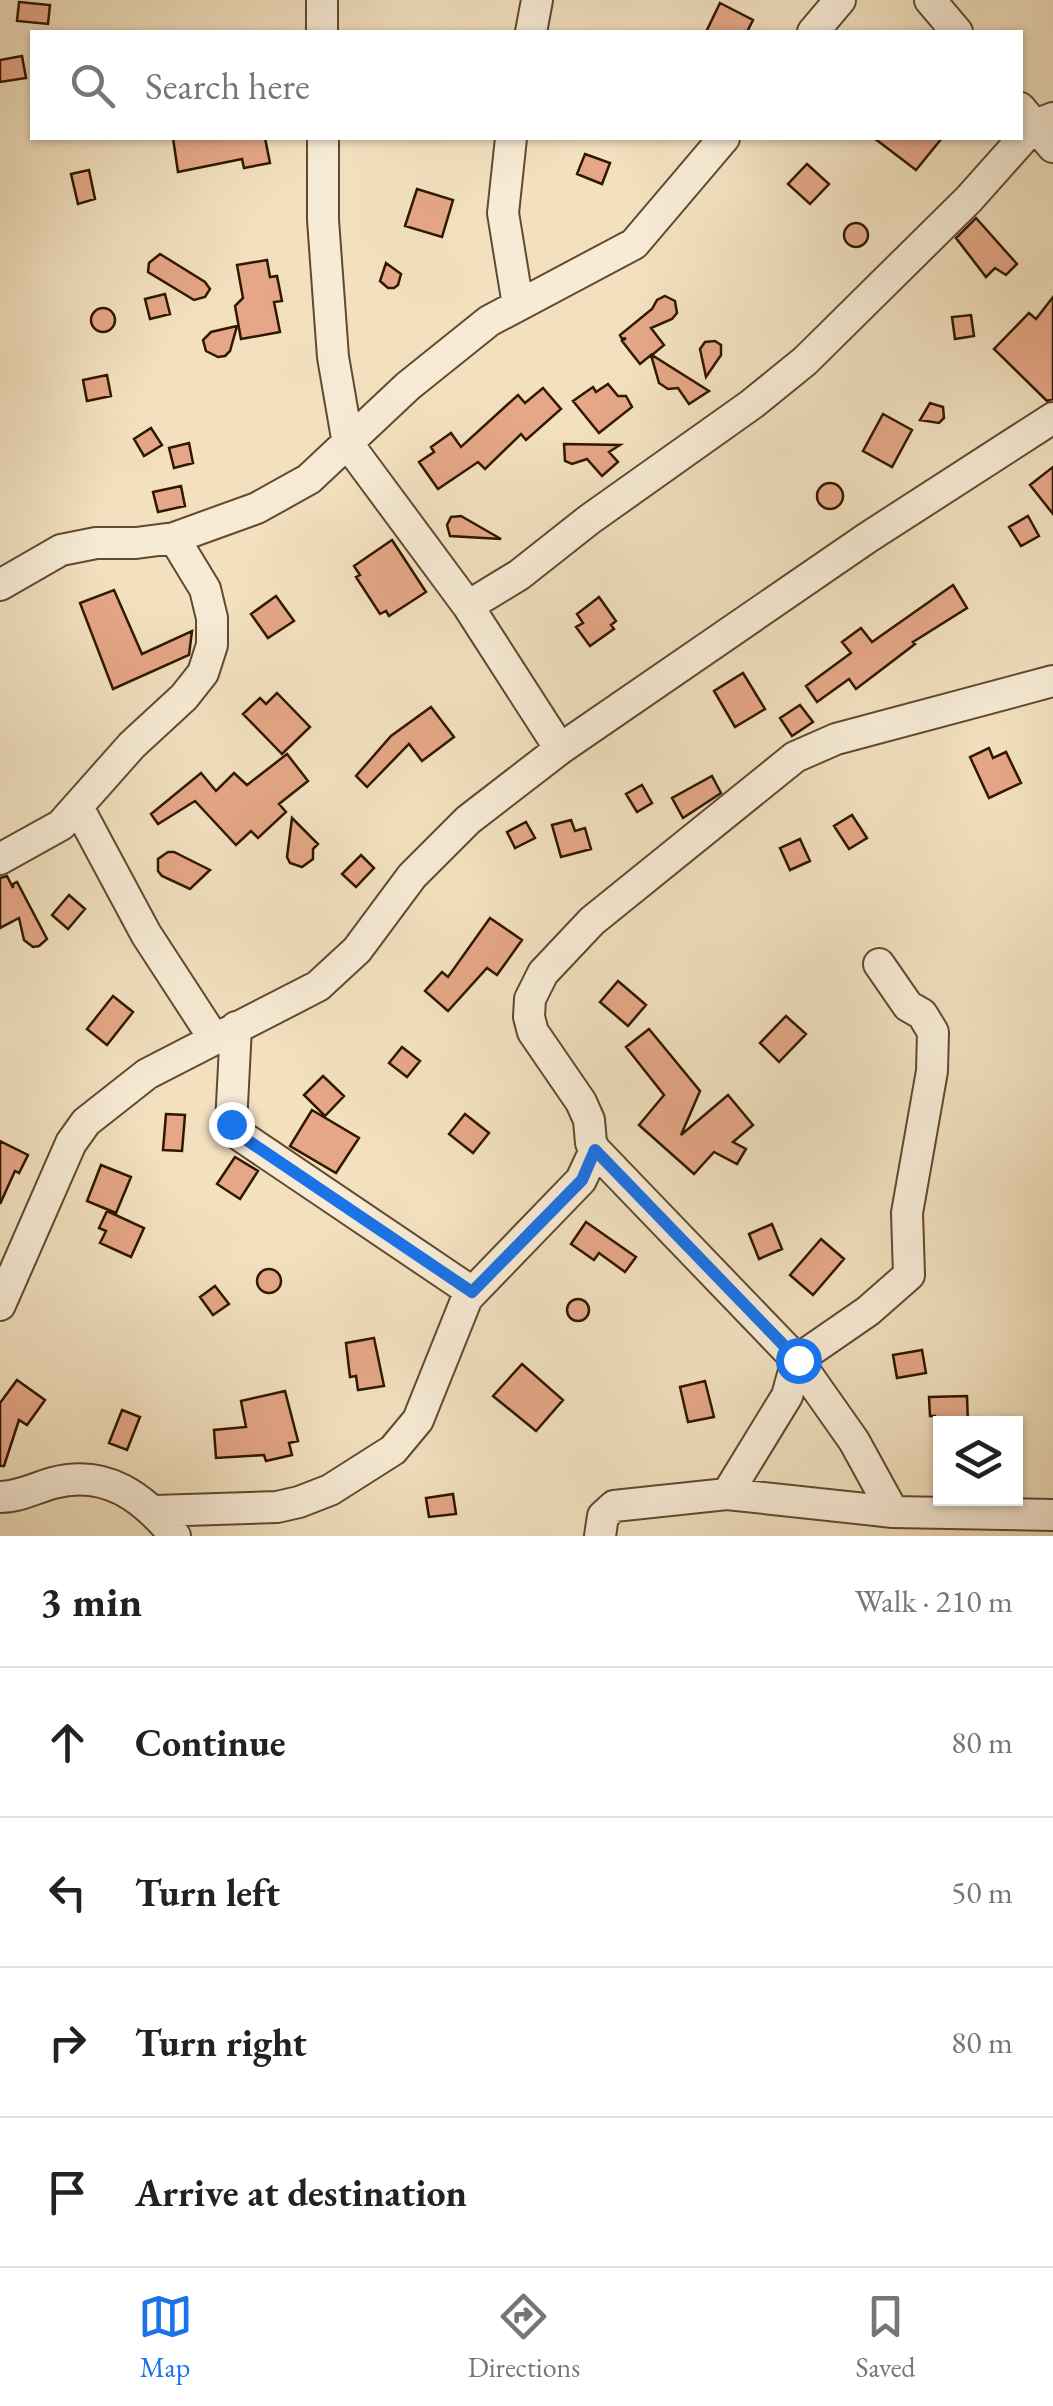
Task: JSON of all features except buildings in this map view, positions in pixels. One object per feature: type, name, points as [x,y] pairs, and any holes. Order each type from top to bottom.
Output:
[{"type":"street","points":[[322,0],[322,30]]},
{"type":"street","points":[[531,30],[538,0]]},
{"type":"street","points":[[816,30],[840,0]]},
{"type":"street","points":[[930,0],[955,30]]},
{"type":"street","points":[[468,606],[519,574],[805,361],[1040,125]]},
{"type":"street","points":[[323,140],[323,220],[333,357],[348,444],[468,606],[560,749]]},
{"type":"street","points":[[511,140],[503,213],[518,306]]},
{"type":"street","points":[[4,578],[60,550],[96,543],[174,538],[257,508],[309,478],[408,386],[489,321],[634,244],[722,140]]},
{"type":"street","points":[[0,1304],[79,1130],[147,1074],[224,1032],[289,1003],[338,970],[412,876],[468,820],[560,749],[867,538],[1053,418]]},
{"type":"street","points":[[0,860],[62,825],[132,745],[184,697],[203,673],[212,646],[212,618],[205,589],[174,538]]},
{"type":"street","points":[[894,1512],[854,1441],[798,1360],[595,1150],[581,1102],[534,1032],[530,999],[544,973],[592,921],[796,757],[836,739],[1053,681]]},
{"type":"street","points":[[78,808],[146,934],[224,1032],[231,1124],[235,1132],[472,1292]]},
{"type":"street","points":[[727,1494],[787,1396],[798,1360],[868,1311],[909,1275],[907,1213],[932,1071],[933,1032],[922,1014],[908,1006],[879,964]]},
{"type":"street","points":[[155,1512],[277,1507],[299,1502],[330,1490],[393,1450],[418,1420],[461,1309],[472,1292],[582,1180],[595,1150]]},
{"type":"street","points":[[0,1498],[58,1482],[95,1480],[125,1488],[155,1512],[175,1536]]},
{"type":"street","points":[[600,1536],[603,1516],[614,1506],[632,1501],[727,1494],[894,1512],[1053,1515]]},
{"type":"route","points":[[231,1124],[235,1132],[472,1292],[582,1180],[595,1150],[798,1360]]}]
